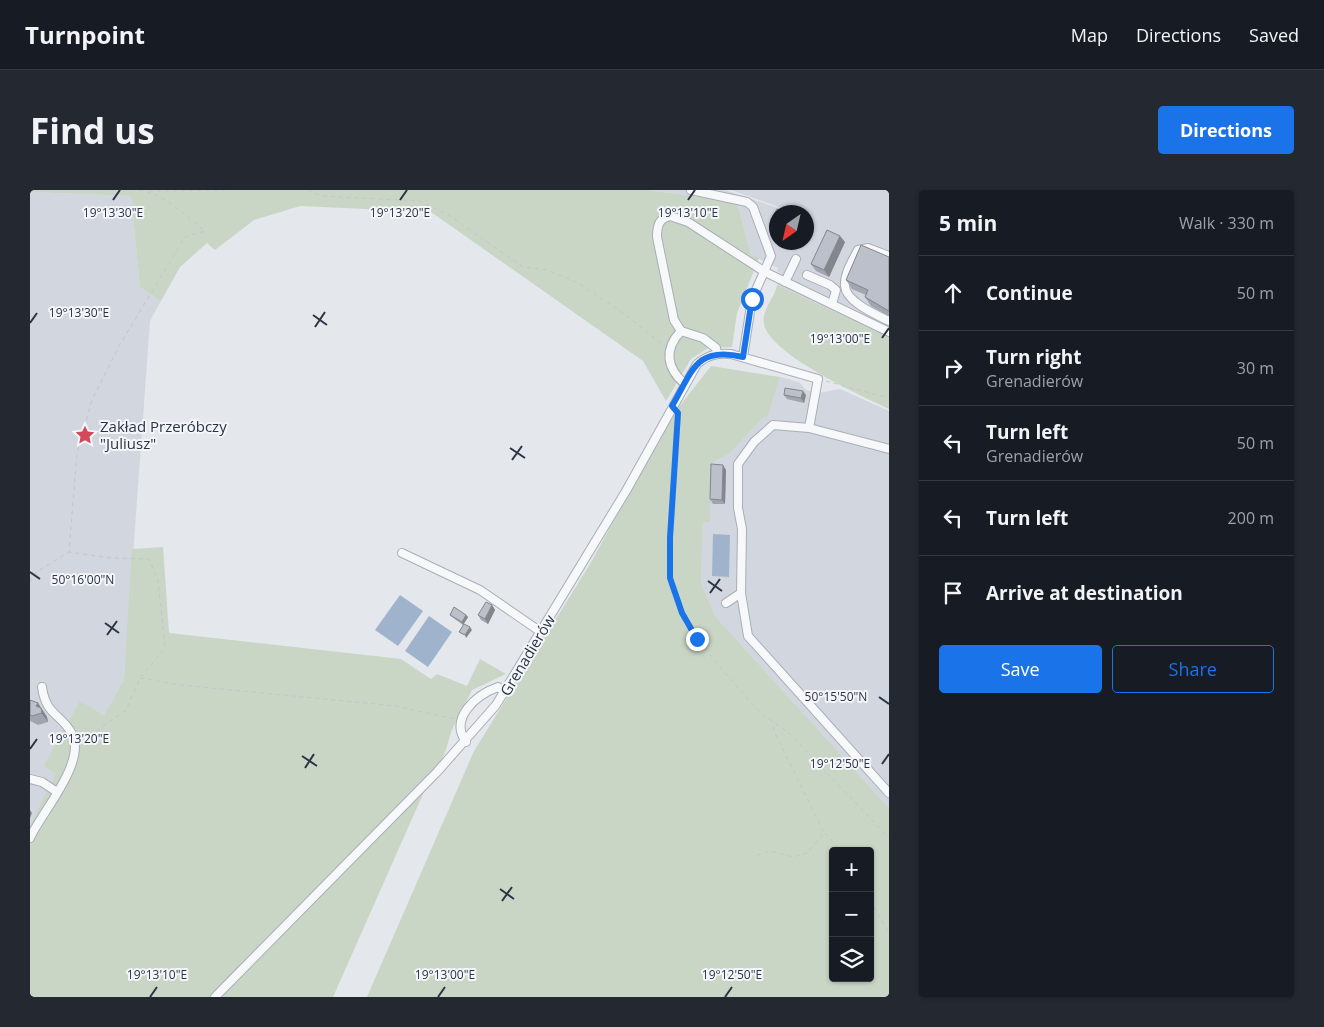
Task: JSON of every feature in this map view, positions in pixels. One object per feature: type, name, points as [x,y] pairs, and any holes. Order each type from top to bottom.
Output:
[{"type":"street","points":[[691,190],[738,198],[753,207],[771,256],[752,299],[743,357]]},
{"type":"street","points":[[809,428],[818,379],[743,357],[717,353],[716,348],[703,338],[681,331],[674,320],[657,237],[657,227],[665,217],[670,216],[688,222],[765,272],[889,332]]},
{"type":"street","points":[[889,256],[868,248],[858,250],[847,272],[844,287],[848,295],[866,310],[889,321]]},
{"type":"street","points":[[786,282],[796,259]]},
{"type":"street","points":[[807,275],[830,285],[836,290],[832,304]]},
{"type":"street","points":[[681,331],[673,340],[669,350],[676,376],[684,384]]},
{"type":"street","name":"Grenadierów","points":[[215,997],[466,742],[505,692],[626,491],[684,384],[697,364],[705,357],[717,353]]},
{"type":"street","points":[[889,449],[809,428],[773,424],[754,442],[738,464],[738,508],[742,529],[741,593],[748,636],[889,793]]},
{"type":"street","points":[[402,553],[480,590],[541,632]]},
{"type":"street","points":[[726,603],[741,593]]},
{"type":"street","points":[[30,838],[37,822],[57,792],[72,764],[75,741],[68,728],[46,704],[42,687]]},
{"type":"street","points":[[466,742],[461,735],[460,721],[472,702],[484,692],[498,687],[505,692]]},
{"type":"street","points":[[30,779],[42,782],[57,792]]},
{"type":"path","points":[[139,190],[230,190]]},
{"type":"path","points":[[308,190],[322,196],[419,201],[447,214],[523,267],[547,270],[578,283],[623,314],[669,350]]},
{"type":"path","points":[[69,552],[76,453],[92,400],[119,346],[185,237],[205,230],[180,211],[146,191]]},
{"type":"path","points":[[818,379],[889,398]]},
{"type":"path","points":[[672,406],[678,413],[670,538],[670,578],[682,613],[697,639],[737,688],[762,714],[789,733],[889,838]]},
{"type":"path","points":[[30,582],[34,573],[69,552],[110,558],[149,559],[158,580],[165,648],[140,678],[126,710],[89,738],[75,741]]},
{"type":"path","points":[[140,678],[181,685],[396,706],[460,721]]},
{"type":"path","points":[[773,721],[774,730],[824,833],[837,847]]},
{"type":"path","points":[[758,855],[770,851],[793,856],[807,853],[824,833]]},
{"type":"path","points":[[874,907],[889,933]]},
{"type":"shaded area","points":[[649,190],[725,190],[769,205],[769,250],[814,250],[814,205],[773,205],[731,190],[889,190],[889,337],[777,285],[782,274],[777,271],[778,268],[751,255],[737,202]]},
{"type":"shaded area","name":"Zakład Przeróbczy \"Juliusz\"","points":[[30,192],[131,196],[140,287],[161,301],[150,321],[124,679],[104,715],[80,702],[43,766],[57,774],[30,825]]},
{"type":"shaded area","points":[[780,377],[799,382],[806,390],[819,393],[840,389],[889,411],[889,808],[715,616],[701,582],[703,523],[710,522],[713,462],[729,454],[762,419],[768,416]]},
{"type":"green space","points":[[30,190],[649,190],[737,202],[751,255],[759,258],[737,313],[732,347],[708,348],[691,359],[666,401],[643,361],[431,212],[300,206],[254,220],[215,250],[207,243],[180,267],[161,301],[140,287],[131,196],[30,192]]},
{"type":"green space","points":[[777,285],[889,337],[889,409],[818,373],[782,348],[770,336],[764,324],[764,314]]},
{"type":"green space","points":[[711,366],[780,377],[768,416],[762,419],[729,454],[713,462],[710,522],[703,523],[701,582],[715,616],[889,808],[889,997],[367,997],[474,751],[590,564],[671,417]]},
{"type":"green space","points":[[163,547],[169,633],[401,659],[431,679],[437,674],[467,686],[480,659],[506,674],[472,690],[451,732],[445,753],[423,794],[333,997],[30,997],[30,825],[56,774],[43,766],[80,701],[104,715],[124,679],[132,549]]},
{"type":"water","points":[[713,534],[730,535],[729,577],[712,576]]},
{"type":"water","points":[[400,595],[423,611],[398,646],[375,630]]},
{"type":"water","points":[[429,616],[452,632],[428,667],[405,651]]},
{"type":"building","points":[[827,230],[840,236],[824,270],[811,264]]},
{"type":"building","points":[[861,245],[889,257],[889,311],[865,297],[868,290],[846,280]]},
{"type":"building","points":[[785,388],[803,391],[801,398],[784,395]]},
{"type":"building","points":[[711,464],[723,465],[722,500],[710,499]]},
{"type":"building","points":[[486,602],[492,605],[485,619],[478,615]]},
{"type":"building","points":[[454,607],[466,615],[462,622],[450,615]]},
{"type":"building","points":[[464,624],[470,627],[465,635],[459,632]]},
{"type":"building","points":[[30,700],[38,703],[36,706],[41,708],[42,713],[30,715]]},
{"type":"place","name":"Zakład Przeróbczy \"Juliusz\"","points":[[85,435]]},
{"type":"route","points":[[697,639],[682,613],[670,578],[670,538],[678,413],[672,406],[697,364],[705,357],[717,353],[743,357],[746,349],[749,311],[752,299]]}]
